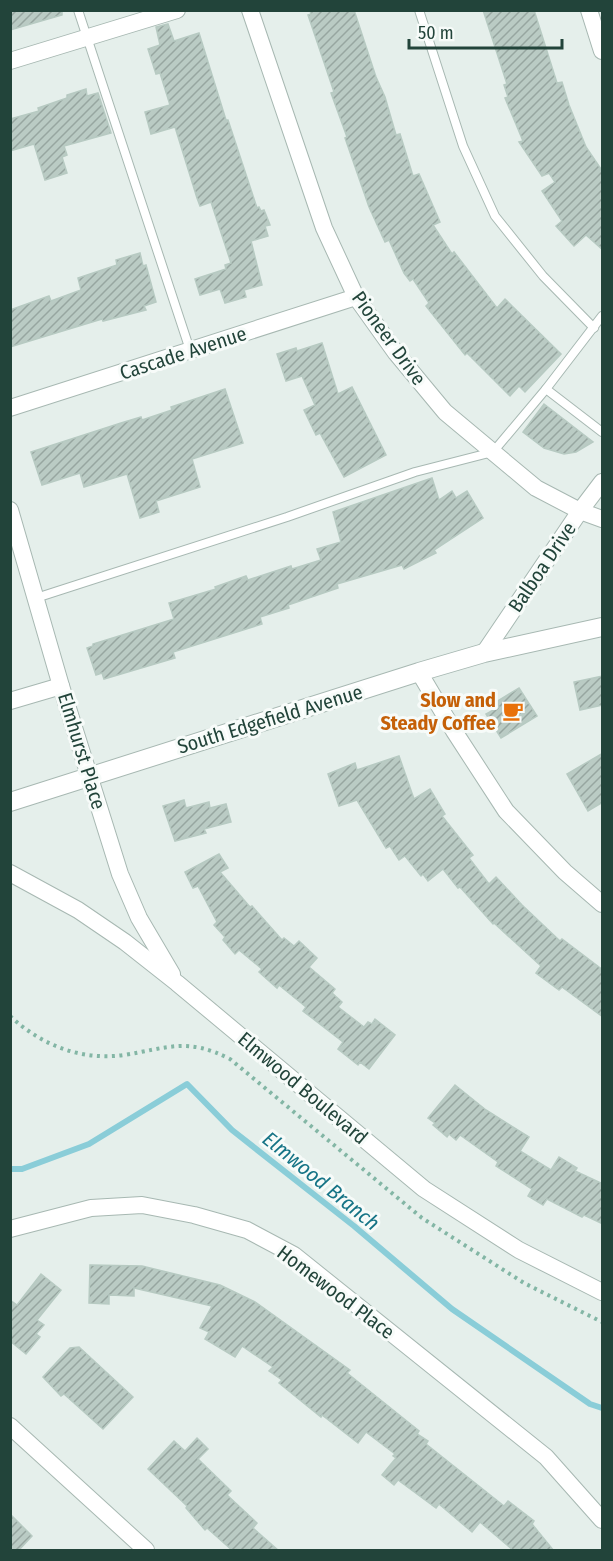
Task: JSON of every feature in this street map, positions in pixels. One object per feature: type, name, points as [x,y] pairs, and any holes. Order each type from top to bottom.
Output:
[{"type":"street","points":[[10,61],[177,10]]},
{"type":"street","name":"Pioneer Drive","points":[[250,10],[324,228],[356,297],[396,353],[445,412],[536,488],[580,511],[603,519]]},
{"type":"street","points":[[590,10],[603,51]]},
{"type":"street","name":"Cascade Avenue","points":[[10,408],[356,297]]},
{"type":"street","name":"Balboa Drive","points":[[484,653],[580,511],[603,482]]},
{"type":"street","name":"Elmhurst Place","points":[[10,510],[120,874],[139,918],[177,982]]},
{"type":"street","name":"South Edgefield Avenue","points":[[10,802],[419,672],[484,653],[603,627]]},
{"type":"street","points":[[419,672],[454,731],[506,810],[565,872],[603,904]]},
{"type":"street","points":[[10,701],[62,686]]},
{"type":"street","name":"Elmwood Boulevard","points":[[10,873],[78,910],[125,942],[177,982],[424,1190],[519,1250],[603,1292]]},
{"type":"street","name":"Homewood Place","points":[[10,1229],[91,1208],[142,1205],[194,1215],[247,1230],[294,1255],[546,1457],[603,1520]]},
{"type":"street","points":[[10,1426],[146,1551]]},
{"type":"lane","points":[[78,10],[190,350]]},
{"type":"lane","points":[[419,10],[463,146],[495,216],[543,276],[594,328]]},
{"type":"lane","points":[[36,598],[287,517],[415,472],[493,452],[603,316]]},
{"type":"lane","points":[[546,389],[603,432]]},
{"type":"path","points":[[10,1016],[32,1034],[56,1048],[77,1053],[98,1056],[123,1055],[172,1046],[197,1046],[230,1059],[422,1218],[524,1283],[603,1322]]},
{"type":"building","points":[[10,10],[62,10],[62,15],[10,30]]},
{"type":"building","points":[[310,10],[354,10],[396,135],[400,134],[413,176],[419,174],[440,222],[433,225],[452,254],[454,252],[497,308],[505,299],[561,354],[525,392],[519,386],[510,396],[467,353],[465,355],[426,306],[429,303],[413,279],[410,281],[404,273],[389,240],[385,242],[369,207],[345,138],[347,137],[331,93],[334,92],[308,15],[311,14]]},
{"type":"building","points":[[483,10],[534,10],[557,83],[562,82],[586,147],[603,172],[603,250],[586,235],[574,246],[556,226],[562,221],[542,191],[555,182],[549,173],[542,176],[519,142],[523,141],[505,98],[508,97],[504,85],[507,84]]},
{"type":"building","points":[[168,24],[174,41],[199,33],[257,208],[264,210],[270,225],[265,226],[268,236],[251,241],[262,285],[244,290],[246,297],[225,303],[220,289],[200,295],[195,279],[226,269],[225,265],[231,263],[211,202],[200,206],[175,127],[151,134],[145,112],[170,105],[160,73],[156,74],[148,49],[160,45],[156,27]]},
{"type":"building","points":[[86,89],[87,96],[98,93],[111,133],[64,146],[67,155],[62,157],[67,173],[45,180],[34,144],[10,151],[10,119],[39,111],[38,108]]},
{"type":"building","points":[[140,253],[143,266],[146,265],[156,302],[144,306],[146,310],[103,321],[102,319],[10,347],[10,310],[49,296],[51,301],[81,290],[78,278],[117,265],[116,260]]},
{"type":"building","points":[[322,343],[338,394],[352,387],[386,455],[344,477],[320,433],[316,435],[304,410],[315,405],[302,376],[286,381],[277,354],[296,348],[297,351]]},
{"type":"building","points":[[225,389],[243,443],[192,459],[200,487],[156,501],[159,512],[140,518],[127,474],[84,487],[80,473],[42,485],[31,452],[141,417],[142,420],[172,410],[171,407]]},
{"type":"building","points":[[544,404],[593,442],[576,452],[564,454],[544,448],[523,432]]},
{"type":"building","points":[[432,478],[439,500],[452,491],[456,498],[467,491],[483,518],[434,550],[436,553],[404,569],[402,565],[337,584],[338,588],[260,617],[262,624],[173,652],[175,658],[104,679],[102,673],[96,675],[87,648],[93,644],[174,619],[169,603],[216,589],[215,587],[246,576],[248,580],[291,566],[292,569],[321,560],[317,549],[341,542],[333,512]]},
{"type":"building","points":[[603,676],[603,705],[580,710],[574,682]]},
{"type":"building","name":"Slow and Steady Coffee","points":[[519,688],[537,716],[501,738],[486,714],[499,707],[496,702]]},
{"type":"building","points":[[603,753],[603,802],[588,811],[567,774]]},
{"type":"building","points":[[399,756],[414,799],[430,789],[445,814],[442,816],[473,855],[469,858],[489,884],[496,877],[560,941],[562,939],[603,970],[603,1017],[562,987],[559,990],[536,973],[541,966],[493,924],[443,869],[428,881],[405,856],[399,860],[390,846],[386,848],[357,800],[339,806],[328,774],[355,763],[357,770]]},
{"type":"building","points":[[184,800],[186,808],[209,802],[210,808],[226,804],[231,822],[204,829],[206,833],[175,841],[163,806]]},
{"type":"building","points":[[219,854],[228,868],[220,872],[250,907],[252,906],[282,940],[284,938],[294,946],[299,941],[317,958],[309,967],[335,989],[332,993],[342,1002],[338,1007],[364,1027],[368,1022],[372,1024],[375,1019],[395,1035],[369,1069],[360,1062],[358,1065],[338,1049],[343,1042],[303,1011],[306,1007],[279,985],[277,988],[259,972],[262,969],[239,950],[235,954],[223,940],[225,937],[214,925],[217,922],[198,886],[193,888],[185,872]]},
{"type":"building","points":[[455,1085],[486,1110],[529,1137],[520,1151],[551,1170],[559,1157],[577,1168],[575,1171],[603,1184],[603,1224],[584,1215],[582,1217],[547,1199],[543,1205],[528,1196],[532,1189],[496,1166],[498,1162],[460,1135],[456,1140],[449,1134],[447,1137],[433,1125],[435,1123],[428,1118]]},
{"type":"building","points":[[90,1265],[142,1266],[220,1285],[255,1302],[350,1370],[347,1373],[419,1431],[417,1434],[428,1441],[426,1444],[504,1506],[508,1501],[534,1521],[532,1524],[554,1551],[514,1551],[480,1522],[472,1532],[439,1504],[436,1508],[398,1480],[394,1485],[382,1475],[396,1458],[393,1456],[395,1454],[366,1432],[358,1443],[322,1415],[321,1417],[279,1383],[282,1380],[269,1371],[273,1367],[242,1346],[235,1357],[205,1339],[209,1332],[200,1328],[212,1306],[134,1288],[134,1296],[109,1295],[109,1304],[89,1303]]},
{"type":"building","points":[[41,1274],[61,1290],[37,1320],[44,1325],[36,1334],[40,1337],[26,1354],[10,1341],[10,1300],[17,1305]]},
{"type":"building","points":[[79,1347],[133,1397],[103,1429],[64,1394],[61,1396],[43,1377],[70,1348]]},
{"type":"building","points":[[197,1438],[208,1449],[198,1459],[231,1491],[227,1495],[257,1523],[253,1528],[279,1551],[233,1551],[207,1528],[205,1530],[186,1508],[187,1506],[148,1469],[174,1441],[185,1451]]},
{"type":"building","points":[[10,1514],[32,1536],[18,1551],[10,1551]]},
{"type":"waterway","name":"Elmwood Branch","points":[[10,1169],[22,1169],[89,1144],[187,1084],[232,1130],[354,1226],[452,1309],[590,1404],[602,1408]]},
{"type":"place","name":"Slow and Steady Coffee","points":[[513,711]]}]
